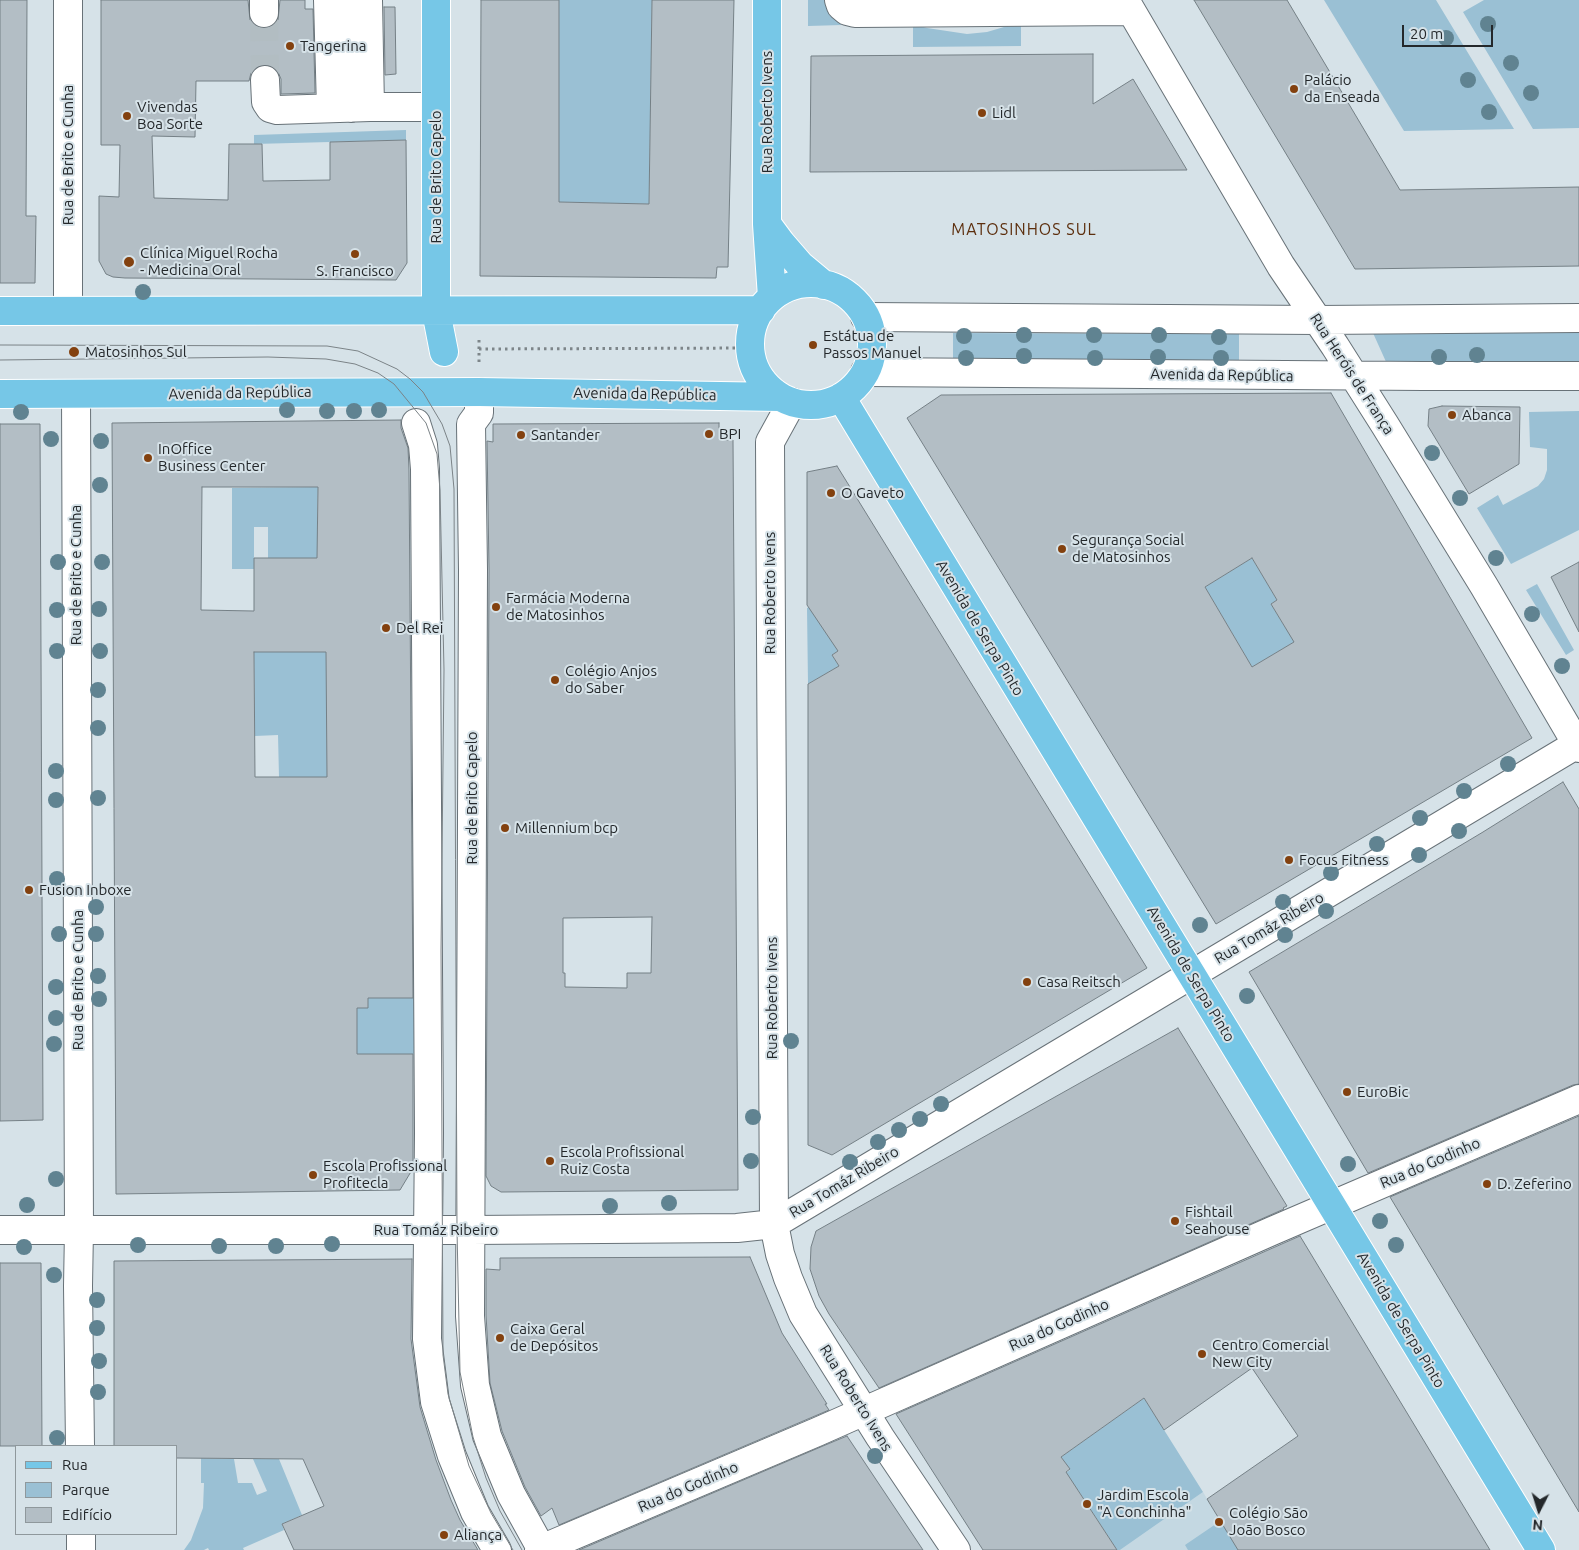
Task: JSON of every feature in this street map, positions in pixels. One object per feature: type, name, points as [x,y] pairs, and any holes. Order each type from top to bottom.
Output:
[{"type":"main road","name":"Rua de Brito Capelo","points":[[436,0],[436,311],[444,352]]},
{"type":"main road","name":"Rua Roberto Ivens","points":[[767,0],[767,303]]},
{"type":"main road","points":[[768,224],[781,244],[800,265],[824,285]]},
{"type":"main road","points":[[806,284],[824,285],[841,290],[855,302],[866,316],[872,344],[870,358],[865,372],[855,387],[841,397],[818,405],[786,399],[765,384],[754,367],[750,348],[752,328],[767,303],[788,288],[806,284]]},
{"type":"main road","points":[[0,311],[436,311],[767,303]]},
{"type":"main road","points":[[479,310],[462,314],[450,325],[444,352],[447,365],[453,375],[469,388],[479,392]]},
{"type":"main road","name":"Avenida da República","points":[[0,394],[479,392],[786,399]]},
{"type":"main road","name":"Avenida de Serpa Pinto","points":[[841,397],[1540,1550]]},
{"type":"street","name":"Rua de Brito e Cunha","points":[[68,0],[68,310]]},
{"type":"street","points":[[328,0],[360,108]]},
{"type":"street","points":[[347,0],[360,108]]},
{"type":"street","points":[[360,108],[368,0]]},
{"type":"street","points":[[360,108],[386,0]]},
{"type":"street","points":[[839,0],[848,11],[855,13],[1015,12],[1128,6]]},
{"type":"street","name":"Rua Heróis de França","points":[[1128,6],[1281,266],[1355,376],[1484,586],[1578,745]]},
{"type":"street","points":[[265,80],[266,102],[270,108],[277,110],[436,107]]},
{"type":"street","points":[[866,316],[1318,320],[1579,318]]},
{"type":"street","name":"Avenida da República","points":[[865,372],[1579,376]]},
{"type":"street","name":"Rua de Brito Capelo","points":[[479,392],[479,413],[471,424],[473,570],[470,1316],[477,1393],[487,1436],[511,1494],[539,1546]]},
{"type":"street","name":"Rua de Brito e Cunha","points":[[76,394],[80,1445]]},
{"type":"street","name":"Rua Roberto Ivens","points":[[786,399],[770,442],[774,1224],[782,1262],[803,1314],[863,1411],[956,1550]]},
{"type":"street","points":[[416,423],[423,445],[425,468],[427,1339],[435,1402],[452,1456],[472,1506],[499,1550],[539,1546]]},
{"type":"street","name":"Rua Tomáz Ribeiro","points":[[0,1230],[79,1230],[428,1218],[737,1228],[774,1224],[1578,745]]},
{"type":"street","name":"Rua do Godinho","points":[[539,1546],[863,1411],[1579,1099]]},
{"type":"street","points":[[428,1261],[470,1261]]},
{"type":"street","points":[[81,1535],[81,1550]]},
{"type":"path","points":[[479,349],[750,348]]},
{"type":"shaded area","name":"Colégio São João Bosco","points":[[1203,1492],[1220,1521],[1260,1494],[1241,1550],[1120,1550]]},
{"type":"green space","points":[[559,0],[652,0],[649,204],[559,202]]},
{"type":"green space","points":[[808,0],[824,0],[829,13],[842,25],[808,26]]},
{"type":"green space","points":[[1324,0],[1436,0],[1514,129],[1404,131]]},
{"type":"green space","points":[[1484,0],[1579,0],[1579,128],[1533,129],[1463,12]]},
{"type":"green space","points":[[1021,22],[1021,46],[913,47],[913,24],[967,34],[987,32]]},
{"type":"green space","points":[[406,130],[406,140],[254,144],[254,135]]},
{"type":"green space","points":[[1579,330],[1579,363],[1387,364],[1373,333]]},
{"type":"green space","points":[[953,333],[1239,334],[1239,366],[953,366]]},
{"type":"green space","points":[[1579,411],[1579,530],[1511,564],[1477,508],[1498,495],[1503,505],[1538,486],[1544,479],[1547,470],[1547,449],[1530,447],[1529,412]]},
{"type":"green space","points":[[318,487],[317,527],[327,570],[311,570],[310,558],[268,558],[268,527],[254,527],[254,569],[232,569],[232,488]]},
{"type":"green space","points":[[1252,558],[1277,600],[1271,604],[1285,627],[1308,634],[1252,667],[1205,587]]},
{"type":"green space","points":[[867,578],[838,651],[832,655],[839,666],[808,684],[807,608]]},
{"type":"green space","points":[[1537,584],[1574,650],[1566,655],[1526,590]]},
{"type":"green space","points":[[254,652],[327,652],[327,777],[279,777],[278,735],[255,736]]},
{"type":"green space","points":[[368,998],[414,998],[415,1054],[337,1055],[357,1012],[357,1008],[368,1008]]},
{"type":"green space","points":[[1144,1398],[1203,1492],[1120,1550],[1117,1550],[1078,1490],[1034,1520],[1045,1487],[1070,1470],[1061,1457]]},
{"type":"green space","points":[[201,1458],[234,1459],[238,1483],[252,1483],[257,1495],[267,1491],[253,1459],[279,1459],[302,1515],[282,1524],[284,1530],[243,1548],[244,1550],[209,1550],[208,1548],[204,1550],[184,1550],[191,1540],[203,1508],[204,1483],[201,1483]]},
{"type":"green space","points":[[1260,1494],[1241,1550],[1188,1550],[1185,1545]]},
{"type":"building","points":[[0,0],[27,0],[26,216],[36,216],[35,283],[0,283]]},
{"type":"building","points":[[101,0],[248,0],[250,20],[256,26],[264,29],[271,27],[278,20],[280,0],[305,0],[305,9],[313,9],[315,93],[281,94],[281,79],[278,72],[273,66],[265,64],[256,67],[251,73],[249,81],[196,81],[195,137],[152,136],[154,198],[228,200],[229,144],[262,144],[263,181],[330,180],[330,142],[406,140],[407,263],[396,280],[125,278],[106,274],[99,261],[99,196],[119,197],[120,145],[101,145]]},
{"type":"building","points":[[481,0],[559,0],[559,202],[649,204],[652,0],[734,0],[728,267],[717,267],[716,278],[480,276]]},
{"type":"building","points":[[1194,0],[1287,0],[1400,190],[1579,187],[1579,266],[1355,269]]},
{"type":"building","points":[[384,7],[395,7],[396,74],[385,75]]},
{"type":"building","name":"Lidl","points":[[1093,54],[1093,104],[1133,79],[1187,170],[810,172],[811,56]]},
{"type":"building","points":[[1331,393],[1532,738],[1216,924],[907,418],[941,395]],"holes":[[[1252,558],[1277,600],[1271,604],[1294,642],[1252,667],[1205,587]]]},
{"type":"building","points":[[1442,406],[1520,407],[1519,464],[1469,494],[1428,426],[1429,409]]},
{"type":"building","points":[[401,420],[401,428],[408,448],[409,470],[413,998],[368,998],[368,1008],[357,1008],[357,1054],[413,1054],[413,1166],[400,1190],[116,1194],[112,423]],"holes":[[[202,487],[318,487],[317,558],[254,558],[254,611],[201,610]],[[254,652],[326,652],[327,777],[255,777]]]},
{"type":"building","points":[[719,423],[719,440],[733,440],[738,1190],[501,1192],[491,1186],[486,1176],[489,570],[487,441],[493,442],[493,424]],"holes":[[[652,917],[651,973],[627,973],[627,988],[565,987],[565,973],[563,973],[563,918]]]},
{"type":"building","points":[[0,424],[40,424],[43,1120],[0,1121]]},
{"type":"building","points":[[837,466],[1147,968],[832,1155],[808,1145],[808,684],[839,666],[832,655],[838,651],[807,605],[807,472]]},
{"type":"building","points":[[1579,562],[1579,632],[1551,577]]},
{"type":"building","points":[[1563,782],[1579,809],[1579,1084],[1368,1173],[1249,972]]},
{"type":"building","points":[[1178,1028],[1287,1206],[1284,1209],[879,1388],[819,1296],[810,1269],[811,1247],[816,1231]]},
{"type":"building","points":[[1579,1116],[1579,1512],[1390,1197]]},
{"type":"building","points":[[1300,1236],[1490,1550],[1238,1550],[1207,1499],[1298,1436],[1252,1368],[1164,1430],[1144,1398],[1061,1457],[1070,1469],[1066,1472],[1117,1550],[983,1550],[896,1414]]},
{"type":"building","points":[[750,1257],[782,1333],[829,1410],[559,1525],[552,1508],[541,1516],[525,1487],[502,1431],[490,1383],[486,1315],[486,1269],[500,1270],[500,1258]]},
{"type":"building","points":[[412,1259],[411,1339],[420,1407],[436,1460],[451,1500],[460,1520],[478,1550],[294,1550],[282,1524],[324,1506],[303,1459],[178,1458],[178,1445],[114,1445],[114,1261]]},
{"type":"building","points":[[0,1263],[41,1263],[42,1445],[0,1446]]},
{"type":"building","points":[[847,1436],[923,1550],[579,1550],[823,1446]]},
{"type":"tunnel","points":[[264,13],[265,80]]},
{"type":"tram line","points":[[0,345],[327,346],[358,351],[397,369],[410,379],[423,392],[442,424],[450,446],[454,489],[457,1230],[460,1372],[473,1437],[486,1478],[500,1511],[522,1550]]},
{"type":"tram line","points":[[0,360],[268,357],[326,359],[355,364],[378,373],[394,384],[426,423],[437,454],[440,490],[444,670],[441,950],[443,1355],[448,1394],[469,1466],[491,1513],[513,1550]]},
{"type":"place","name":"Tangerina","points":[[290,46]]},
{"type":"place","name":"Palácio da Enseada","points":[[1294,89]]},
{"type":"place","name":"Lidl","points":[[982,113]]},
{"type":"place","name":"Vivendas Boa Sorte","points":[[127,116]]},
{"type":"place","name":"S. Francisco","points":[[355,254]]},
{"type":"place","name":"Clínica Miguel Rocha - Medicina Oral","points":[[129,262]]},
{"type":"place","name":"Estátua de Passos Manuel","points":[[813,345]]},
{"type":"place","name":"Matosinhos Sul","points":[[74,352]]},
{"type":"place","name":"Abanca","points":[[1452,415]]},
{"type":"place","name":"BPI","points":[[709,434]]},
{"type":"place","name":"Santander","points":[[521,435]]},
{"type":"place","name":"InOffice Business Center","points":[[148,458]]},
{"type":"place","name":"O Gaveto","points":[[831,493]]},
{"type":"place","name":"Segurança Social de Matosinhos","points":[[1062,549]]},
{"type":"place","name":"Farmácia Moderna de Matosinhos","points":[[496,607]]},
{"type":"place","name":"Del Rei","points":[[386,628]]},
{"type":"place","name":"Colégio Anjos do Saber","points":[[555,680]]},
{"type":"place","name":"Millennium bcp","points":[[505,828]]},
{"type":"place","name":"Focus Fitness","points":[[1289,860]]},
{"type":"place","name":"Fusion Inboxe","points":[[29,890]]},
{"type":"place","name":"Casa Reitsch","points":[[1027,982]]},
{"type":"place","name":"EuroBic","points":[[1347,1092]]},
{"type":"place","name":"Escola Profissional Ruiz Costa","points":[[550,1161]]},
{"type":"place","name":"Escola Profissional Profitecla","points":[[313,1175]]},
{"type":"place","name":"D. Zeferino","points":[[1487,1184]]},
{"type":"place","name":"Fishtail Seahouse","points":[[1175,1221]]},
{"type":"place","name":"Caixa Geral de Depósitos","points":[[500,1338]]},
{"type":"place","name":"Centro Comercial New City","points":[[1202,1354]]},
{"type":"place","name":"Jardim Escola \"A Conchinha\"","points":[[1087,1504]]},
{"type":"place","name":"Colégio São João Bosco","points":[[1219,1522]]},
{"type":"place","name":"Aliança","points":[[444,1535]]},
{"type":"district","name":"MATOSINHOS SUL","points":[[1024,230]]}]
